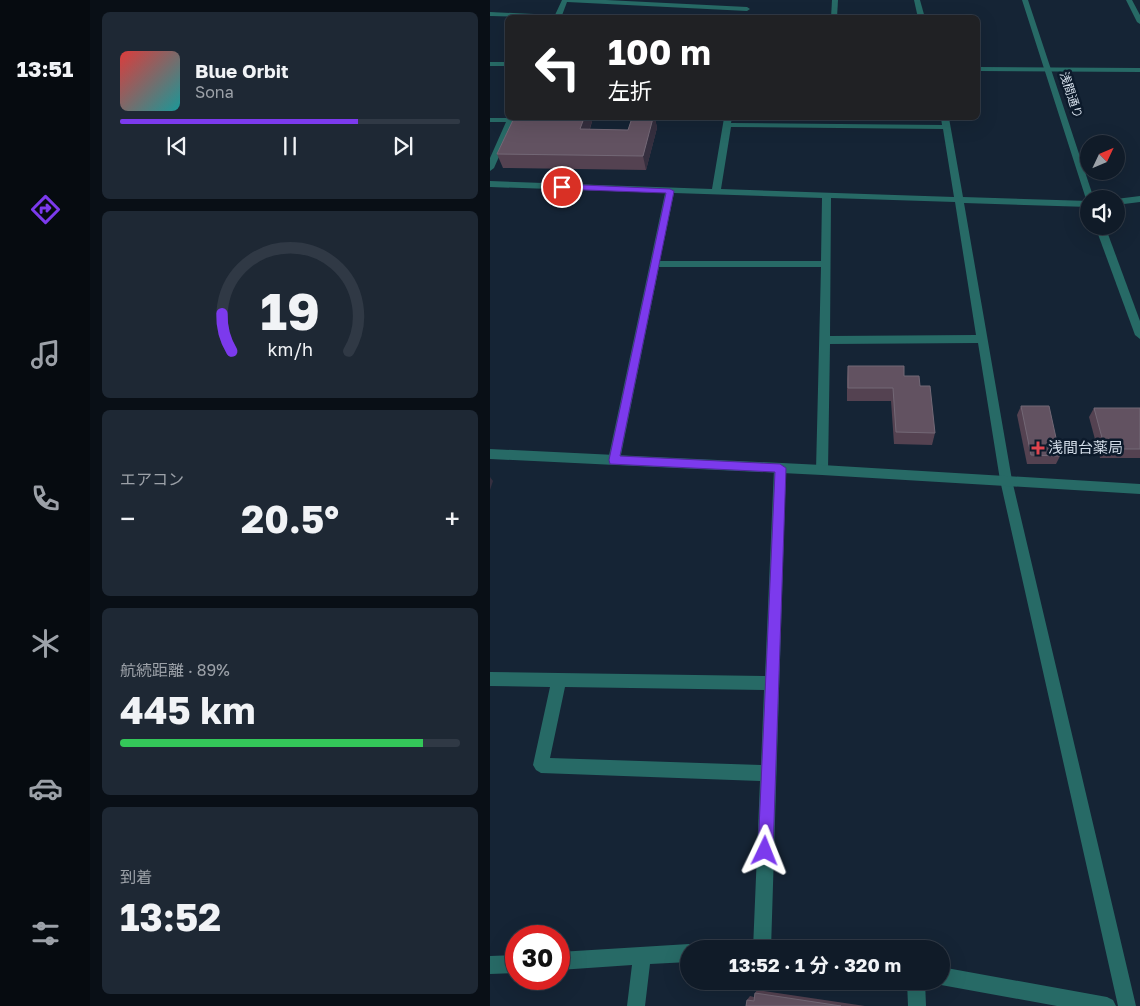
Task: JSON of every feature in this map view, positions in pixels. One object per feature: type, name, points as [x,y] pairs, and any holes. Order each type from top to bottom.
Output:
[{"type":"street","points":[[558,15],[565,0],[747,9]]},
{"type":"street","points":[[746,15],[749,0]]},
{"type":"street","points":[[834,15],[835,0]]},
{"type":"street","points":[[917,0],[921,15]]},
{"type":"street","name":"浅間通り","points":[[1025,0],[1087,190]]},
{"type":"street","points":[[1129,0],[1140,22]]},
{"type":"street","points":[[490,14],[512,15]]},
{"type":"street","points":[[490,64],[505,64]]},
{"type":"street","points":[[980,69],[1140,70]]},
{"type":"street","points":[[490,120],[505,119]]},
{"type":"street","points":[[490,168],[511,120]]},
{"type":"street","points":[[716,191],[727,121],[946,122],[1006,480],[1127,1006]]},
{"type":"street","points":[[490,184],[1080,204]]},
{"type":"street","points":[[614,460],[670,191]]},
{"type":"street","points":[[822,470],[827,196]]},
{"type":"street","points":[[1125,201],[1140,200]]},
{"type":"street","points":[[1103,235],[1140,335]]},
{"type":"street","points":[[655,264],[826,264]]},
{"type":"street","points":[[825,340],[982,339]]},
{"type":"street","points":[[490,454],[1140,488]]},
{"type":"street","points":[[762,940],[780,468]]},
{"type":"street","points":[[490,679],[772,683]]},
{"type":"street","points":[[559,680],[541,765],[768,773]]},
{"type":"street","points":[[570,960],[680,954]]},
{"type":"street","points":[[636,1006],[642,956]]},
{"type":"street","points":[[490,966],[505,965]]},
{"type":"street","points":[[950,978],[1107,1006]]},
{"type":"street","points":[[916,990],[917,1006]]},
{"type":"building","points":[[513,120],[583,120],[580,129],[628,130],[631,120],[652,120],[643,156],[497,154]]},
{"type":"building","points":[[848,366],[904,366],[904,376],[919,376],[920,386],[930,386],[935,433],[896,432],[893,388],[848,388]]},
{"type":"building","points":[[1021,406],[1049,406],[1060,456],[1031,455]]},
{"type":"building","points":[[1094,408],[1140,408],[1140,449],[1105,449]]},
{"type":"building","points":[[755,993],[841,1006],[746,1006],[747,1000],[754,1001]]},
{"type":"place","name":"浅間台薬局","points":[[1038,448]]},
{"type":"route","points":[[562,187],[670,191],[614,460],[780,468],[765,851]]}]
